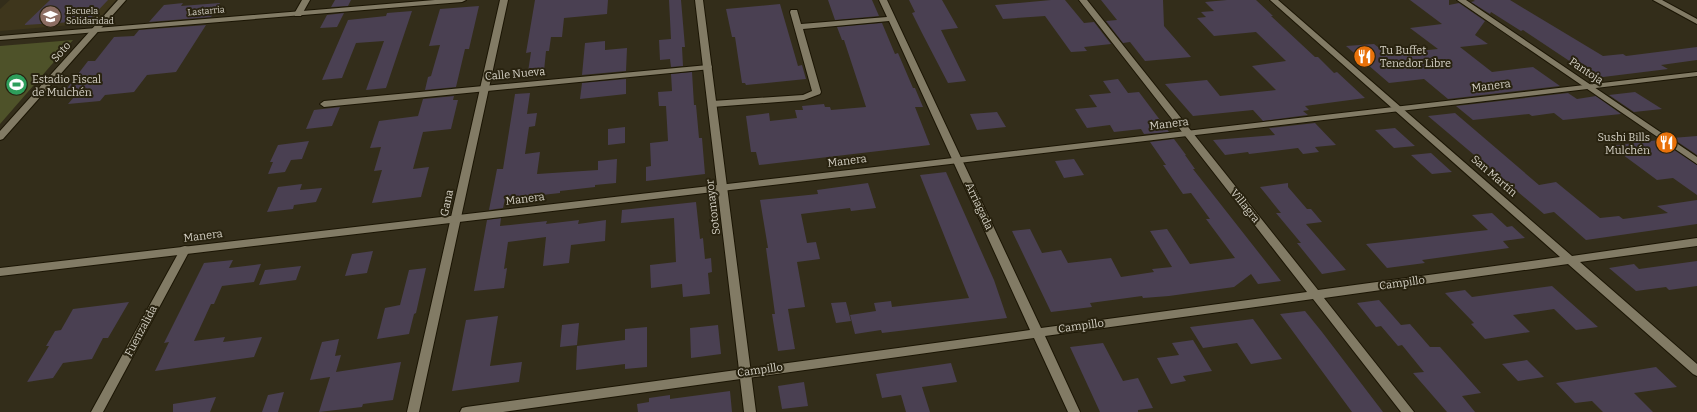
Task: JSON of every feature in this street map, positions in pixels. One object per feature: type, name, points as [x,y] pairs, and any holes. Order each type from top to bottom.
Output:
[{"type":"street","name":"Soto","points":[[0,137],[122,0]]},
{"type":"street","points":[[298,14],[306,0]]},
{"type":"street","name":"Lastarria","points":[[0,38],[462,0]]},
{"type":"street","name":"Gana","points":[[413,412],[504,0]]},
{"type":"street","name":"Sotomayor","points":[[699,0],[750,412]]},
{"type":"street","name":"Arriagada","points":[[883,0],[1074,412]]},
{"type":"street","name":"Villagra","points":[[1083,0],[1187,134],[1408,412]]},
{"type":"street","name":"San Martín","points":[[1274,0],[1697,371]]},
{"type":"street","name":"Pantoja","points":[[1461,0],[1697,161]]},
{"type":"street","points":[[1657,0],[1697,22]]},
{"type":"street","points":[[712,104],[804,97],[817,92],[794,12]]},
{"type":"street","points":[[798,27],[891,18]]},
{"type":"street","name":"Calle Nueva","points":[[324,104],[708,67]]},
{"type":"street","name":"Manera","points":[[0,272],[1697,74]]},
{"type":"street","name":"Campillo","points":[[466,412],[746,372],[1697,242]]},
{"type":"street","name":"Fuenzalida","points":[[97,412],[185,250]]},
{"type":"shaded area","name":"Escuela Solidaridad","points":[[10,0],[116,0],[95,23],[0,31],[0,9]]},
{"type":"green space","name":"Estadio Fiscal de Mulchén","points":[[73,40],[0,124],[0,46]]},
{"type":"building","points":[[50,0],[108,0],[88,21],[24,25]]},
{"type":"building","points":[[335,0],[351,0],[348,6],[331,7]]},
{"type":"building","points":[[535,0],[608,0],[607,14],[564,18],[562,37],[551,37],[549,51],[546,51],[544,71],[528,72],[531,52],[526,53]]},
{"type":"building","points":[[669,0],[681,0],[685,47],[682,47],[683,66],[671,67],[670,59],[660,60],[659,40],[671,39]]},
{"type":"building","points":[[828,0],[872,0],[879,16],[835,20]]},
{"type":"building","points":[[909,0],[942,0],[958,28],[941,30],[966,81],[948,83],[912,13],[915,12]]},
{"type":"building","points":[[1065,0],[1084,23],[1094,22],[1111,44],[1084,47],[1087,51],[1071,52],[1045,16],[1003,19],[995,5]]},
{"type":"building","points":[[1101,0],[1163,0],[1164,26],[1191,57],[1145,61],[1130,42],[1123,43],[1106,21],[1117,20]]},
{"type":"building","points":[[1256,0],[1315,57],[1318,57],[1334,73],[1337,72],[1365,98],[1305,106],[1309,110],[1303,111],[1308,115],[1263,121],[1253,110],[1193,116],[1165,84],[1207,80],[1220,96],[1276,90],[1252,66],[1286,61],[1256,32],[1214,36],[1197,18],[1206,17],[1201,12],[1214,11],[1205,2]]},
{"type":"building","points":[[1410,0],[1449,0],[1449,5],[1459,3],[1485,21],[1475,35],[1488,44],[1460,47],[1492,72],[1533,67],[1560,86],[1448,99],[1424,79],[1389,83],[1346,46],[1374,44],[1387,54],[1438,49],[1410,28],[1442,24]]},
{"type":"building","points":[[1473,0],[1510,0],[1603,56],[1623,54],[1626,56],[1697,47],[1697,60],[1661,65],[1668,69],[1595,78],[1523,30],[1521,31],[1491,12],[1490,14],[1471,2],[1475,1]]},
{"type":"building","points":[[183,3],[181,6],[220,3],[211,17],[149,22],[164,5]]},
{"type":"building","points":[[780,4],[798,66],[802,65],[806,79],[746,85],[745,83],[742,83],[735,37],[732,37],[726,9]]},
{"type":"building","points":[[479,6],[469,49],[465,49],[456,87],[425,90],[428,77],[431,76],[440,45],[429,46],[440,9]]},
{"type":"building","points":[[412,11],[386,88],[366,90],[384,41],[356,43],[342,78],[322,80],[348,20],[386,16],[387,13]]},
{"type":"building","points":[[344,13],[337,27],[320,28],[327,15]]},
{"type":"building","points":[[882,23],[895,54],[898,53],[923,107],[915,107],[930,145],[759,165],[756,152],[751,152],[746,116],[769,113],[770,121],[797,118],[795,110],[803,110],[802,106],[824,104],[825,107],[830,107],[831,110],[866,107],[844,40],[842,40],[837,27]]},
{"type":"building","points":[[206,25],[176,72],[147,75],[134,92],[105,95],[100,101],[68,104],[80,90],[65,91],[88,61],[95,61],[114,37],[134,36],[139,30]]},
{"type":"building","points":[[605,41],[605,50],[627,48],[626,71],[582,75],[585,43]]},
{"type":"building","points":[[692,72],[694,105],[696,105],[699,138],[702,138],[705,174],[646,181],[646,167],[651,166],[650,143],[668,141],[666,106],[659,106],[658,92],[672,91],[671,74]]},
{"type":"building","points":[[626,79],[626,94],[580,99],[582,83]]},
{"type":"building","points":[[1118,79],[1128,93],[1139,92],[1169,132],[1144,134],[1141,129],[1114,132],[1110,125],[1087,128],[1075,109],[1097,107],[1089,95],[1111,93],[1103,81]]},
{"type":"building","points":[[1635,92],[1662,109],[1634,112],[1609,95]]},
{"type":"building","points":[[530,93],[527,114],[537,113],[535,126],[529,127],[525,154],[540,152],[537,174],[598,170],[598,161],[617,159],[616,183],[560,191],[560,193],[505,199],[503,208],[489,210],[497,169],[503,169],[515,94]]},
{"type":"building","points":[[1568,93],[1577,99],[1596,96],[1621,114],[1563,120],[1554,113],[1532,116],[1529,114],[1473,120],[1456,106]]},
{"type":"building","points":[[454,96],[453,100],[458,100],[451,129],[423,132],[413,169],[429,167],[421,197],[372,203],[382,170],[374,171],[381,147],[370,148],[379,121],[418,116],[423,99]]},
{"type":"building","points":[[340,107],[332,126],[306,129],[314,110]]},
{"type":"building","points":[[997,112],[1006,127],[977,130],[970,114]]},
{"type":"building","points":[[1455,113],[1539,185],[1556,182],[1600,218],[1619,216],[1623,219],[1668,213],[1657,206],[1697,200],[1697,224],[1586,240],[1554,212],[1544,214],[1428,116]]},
{"type":"building","points":[[1315,123],[1336,145],[1315,147],[1319,152],[1303,154],[1298,148],[1249,154],[1248,152],[1225,155],[1213,140],[1275,135],[1269,128]]},
{"type":"building","points":[[625,127],[625,143],[608,145],[608,129]]},
{"type":"building","points":[[1395,128],[1415,146],[1394,148],[1375,130]]},
{"type":"building","points":[[1697,136],[1697,155],[1672,138]]},
{"type":"building","points":[[1174,139],[1195,169],[1193,169],[1281,281],[1258,284],[1251,274],[1234,287],[1169,296],[1143,298],[1142,296],[1090,303],[1092,307],[1051,312],[1012,231],[1030,229],[1042,253],[1061,250],[1068,263],[1111,258],[1121,277],[1154,272],[1152,269],[1172,267],[1150,231],[1167,229],[1190,264],[1235,258],[1206,219],[1210,219],[1191,193],[1183,194],[1163,165],[1166,165],[1150,142]]},
{"type":"building","points":[[1659,140],[1697,165],[1697,195],[1673,178],[1657,180],[1611,146]]},
{"type":"building","points":[[309,141],[302,159],[291,160],[285,172],[268,174],[273,162],[270,162],[278,145]]},
{"type":"building","points":[[1431,153],[1452,172],[1432,174],[1411,155]]},
{"type":"building","points":[[1074,159],[1084,175],[1064,178],[1055,161]]},
{"type":"building","points":[[946,172],[994,280],[1007,318],[882,333],[881,330],[855,334],[850,315],[876,311],[874,303],[891,301],[892,307],[969,298],[920,175]]},
{"type":"building","points":[[868,183],[876,208],[851,211],[850,208],[801,214],[807,243],[816,242],[820,259],[797,262],[805,307],[788,309],[795,349],[778,351],[772,314],[775,314],[766,248],[768,248],[760,200],[818,194],[817,190]]},
{"type":"building","points":[[1288,183],[1288,187],[1307,209],[1311,209],[1322,222],[1306,224],[1346,270],[1322,274],[1297,243],[1301,243],[1276,213],[1281,213],[1260,187]]},
{"type":"building","points":[[302,184],[300,190],[322,188],[316,202],[294,205],[293,209],[267,212],[278,187]]},
{"type":"building","points":[[696,202],[700,239],[703,238],[705,259],[711,258],[712,272],[708,273],[710,294],[683,297],[682,284],[651,288],[650,265],[676,262],[674,218],[621,223],[622,210]]},
{"type":"building","points":[[1492,213],[1507,227],[1512,226],[1525,238],[1503,241],[1509,248],[1422,260],[1425,263],[1387,268],[1366,244],[1488,230],[1472,215]]},
{"type":"building","points":[[501,218],[500,226],[547,221],[546,224],[579,220],[578,224],[606,220],[605,241],[571,245],[569,263],[543,266],[546,237],[508,242],[504,269],[507,268],[504,288],[474,291],[487,220]]},
{"type":"building","points":[[373,251],[367,273],[345,276],[352,254]]},
{"type":"building","points":[[233,260],[229,268],[261,264],[254,282],[222,286],[214,304],[211,304],[194,341],[225,337],[223,342],[262,337],[254,357],[155,371],[169,342],[164,343],[204,263]]},
{"type":"building","points":[[1697,261],[1697,286],[1669,290],[1666,287],[1636,291],[1609,268],[1634,264],[1639,269]]},
{"type":"building","points":[[301,266],[296,280],[259,285],[265,270]]},
{"type":"building","points":[[426,268],[416,313],[414,314],[409,334],[377,339],[385,308],[400,305],[409,270]]},
{"type":"building","points":[[1552,286],[1598,327],[1576,330],[1554,309],[1513,315],[1530,332],[1485,339],[1471,324],[1474,323],[1445,293],[1465,290],[1472,297]]},
{"type":"building","points":[[1379,300],[1401,325],[1410,324],[1430,347],[1440,347],[1481,393],[1462,396],[1475,412],[1447,412],[1413,373],[1424,372],[1402,345],[1398,346],[1381,326],[1376,327],[1357,303]]},
{"type":"building","points":[[129,302],[108,338],[103,338],[92,359],[63,363],[53,378],[27,382],[49,346],[46,346],[55,331],[61,330],[73,309]]},
{"type":"building","points":[[846,302],[851,321],[836,323],[831,303]]},
{"type":"building","points":[[1305,311],[1383,412],[1352,412],[1280,314]]},
{"type":"building","points":[[498,316],[490,366],[522,362],[519,382],[452,391],[466,320]]},
{"type":"building","points":[[1253,319],[1282,359],[1251,364],[1237,343],[1203,348],[1190,327]]},
{"type":"building","points":[[579,323],[577,345],[560,347],[562,325]]},
{"type":"building","points":[[718,325],[721,354],[691,358],[690,328]]},
{"type":"building","points":[[647,327],[647,367],[625,369],[625,364],[576,370],[577,346],[625,340],[625,329]]},
{"type":"building","points":[[339,339],[335,356],[341,355],[336,372],[401,362],[393,400],[363,404],[362,407],[319,412],[330,377],[310,380],[322,342]]},
{"type":"building","points":[[1193,340],[1212,371],[1183,376],[1186,381],[1171,384],[1157,358],[1179,355],[1172,343]]},
{"type":"building","points":[[1103,343],[1123,381],[1138,378],[1153,408],[1138,410],[1138,412],[1100,412],[1070,347]]},
{"type":"building","points":[[1527,360],[1544,377],[1518,381],[1502,364]]},
{"type":"building","points":[[951,363],[957,382],[922,387],[930,412],[906,412],[901,395],[882,398],[876,374]]},
{"type":"building","points":[[1656,367],[1677,387],[1634,393],[1653,412],[1603,412],[1592,401],[1575,403],[1556,383]]},
{"type":"building","points":[[804,382],[808,406],[782,409],[778,386]]},
{"type":"building","points":[[730,391],[732,412],[638,412],[637,404],[649,402],[649,398],[670,395],[670,399]]},
{"type":"building","points":[[284,392],[278,412],[262,412],[268,395]]},
{"type":"building","points":[[216,397],[210,412],[173,412],[173,404]]},
{"type":"place","name":"Escuela Solidaridad","points":[[51,16]]},
{"type":"place","name":"Tu Buffet Tenedor Libre","points":[[1364,56]]},
{"type":"place","name":"Estadio Fiscal de Mulchén","points":[[17,85]]},
{"type":"place","name":"Sushi Bills Mulchén","points":[[1666,143]]}]
